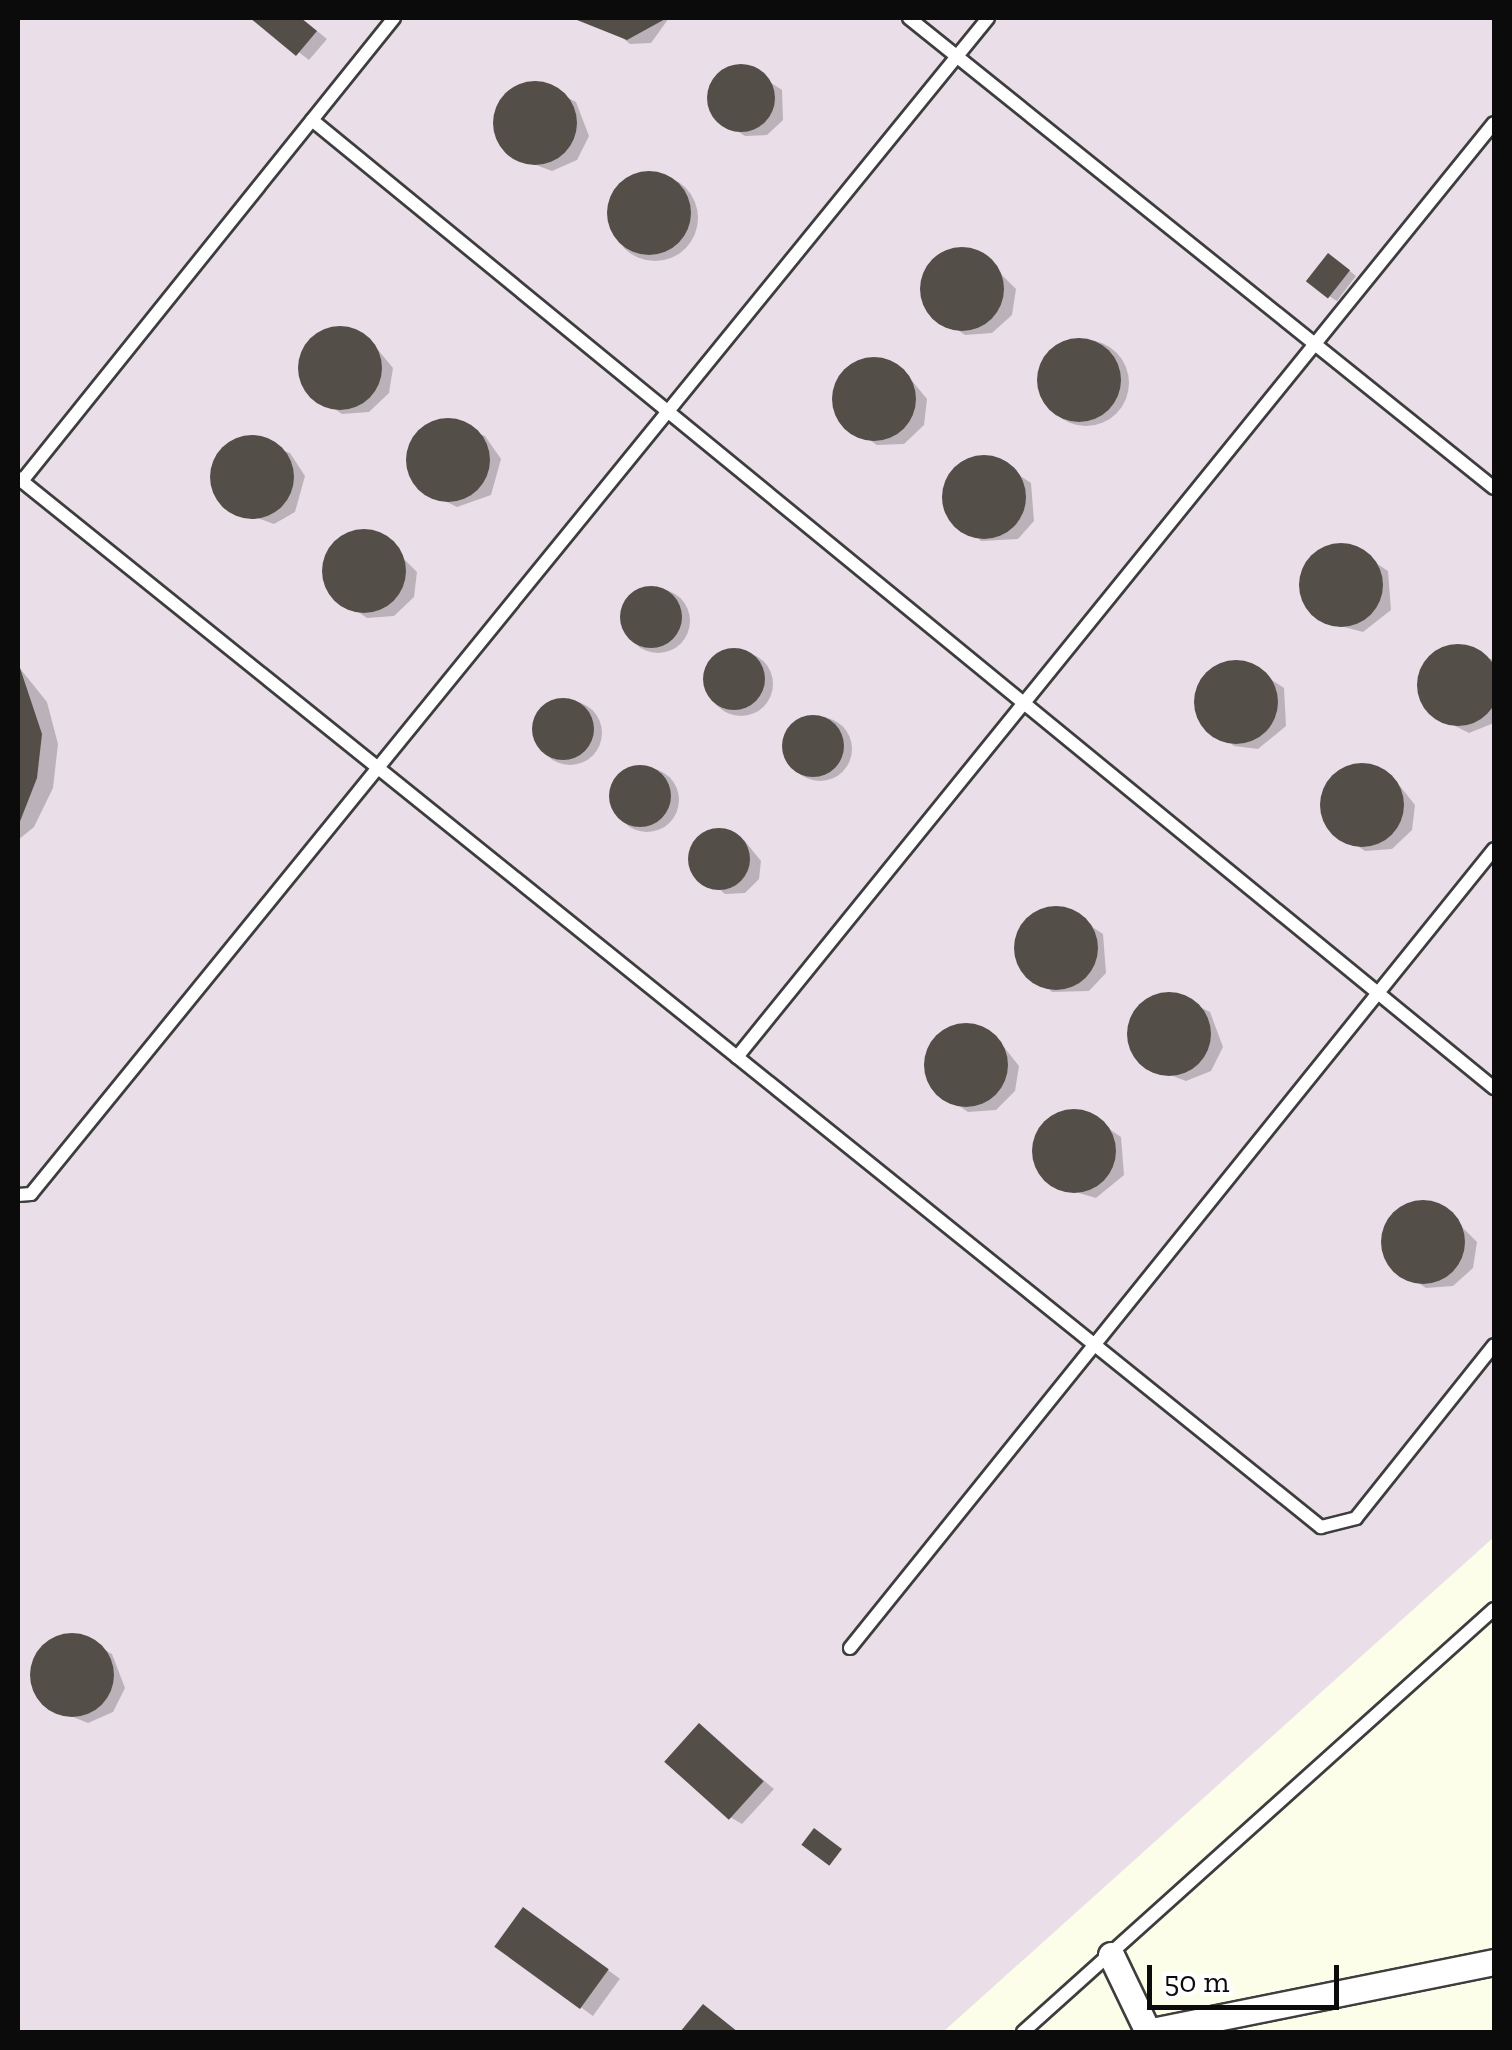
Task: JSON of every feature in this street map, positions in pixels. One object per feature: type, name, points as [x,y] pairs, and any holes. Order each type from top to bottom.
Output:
[{"type":"street","points":[[1110,1956],[1147,2032],[1494,1962]]},
{"type":"lane","points":[[394,18],[20,479],[1321,1527],[1356,1518],[1494,1345]]},
{"type":"lane","points":[[909,18],[1494,488]]},
{"type":"lane","points":[[18,1195],[31,1194],[988,18]]},
{"type":"lane","points":[[312,120],[1494,1088]]},
{"type":"lane","points":[[737,1057],[1494,123]]},
{"type":"lane","points":[[850,1648],[1494,849]]},
{"type":"lane","points":[[1023,2032],[1494,1609]]},
{"type":"shaded area","points":[[18,18],[1494,18],[1494,1537],[943,2032],[18,2032]]},
{"type":"building","points":[[250,18],[301,18],[317,31],[296,56]]},
{"type":"building","points":[[572,18],[667,18],[627,40]]},
{"type":"building","points":[[741,64],[765,74],[775,98],[765,122],[741,132],[717,122],[707,98],[717,74]]},
{"type":"building","points":[[535,81],[551,84],[565,93],[574,107],[574,139],[565,153],[551,162],[535,165],[519,162],[505,153],[496,139],[493,123],[496,107],[505,93],[519,84]]},
{"type":"building","points":[[649,171],[665,174],[679,183],[688,197],[688,229],[679,243],[665,252],[649,255],[633,252],[619,243],[610,229],[607,213],[610,197],[619,183],[633,174]]},
{"type":"building","points":[[962,247],[978,250],[992,259],[1001,273],[1001,305],[992,319],[978,328],[962,331],[946,328],[932,319],[923,305],[920,289],[923,273],[932,259],[946,250]]},
{"type":"building","points":[[1328,253],[1350,270],[1328,299],[1306,281]]},
{"type":"building","points":[[340,326],[356,329],[370,338],[379,352],[379,384],[370,398],[356,407],[340,410],[324,407],[310,398],[301,384],[298,368],[301,352],[310,338],[324,329]]},
{"type":"building","points":[[1079,338],[1095,341],[1109,350],[1118,364],[1118,396],[1109,410],[1095,419],[1079,422],[1063,419],[1049,410],[1040,396],[1037,380],[1040,364],[1049,350],[1063,341]]},
{"type":"building","points":[[874,357],[890,360],[904,369],[913,383],[913,415],[904,429],[890,438],[874,441],[858,438],[844,429],[835,415],[832,399],[835,383],[844,369],[858,360]]},
{"type":"building","points":[[448,418],[464,421],[478,430],[487,444],[487,476],[478,490],[464,499],[448,502],[432,499],[418,490],[409,476],[406,460],[409,444],[418,430],[432,421]]},
{"type":"building","points":[[252,435],[268,438],[282,447],[291,461],[291,493],[282,507],[268,516],[252,519],[236,516],[222,507],[213,493],[210,477],[213,461],[222,447],[236,438]]},
{"type":"building","points":[[984,455],[1000,458],[1014,467],[1023,481],[1023,513],[1014,527],[1000,536],[984,539],[968,536],[954,527],[945,513],[942,497],[945,481],[954,467],[968,458]]},
{"type":"building","points":[[364,529],[380,532],[394,541],[403,555],[403,587],[394,601],[380,610],[364,613],[348,610],[334,601],[325,587],[322,571],[325,555],[334,541],[348,532]]},
{"type":"building","points":[[1341,543],[1357,546],[1371,555],[1380,569],[1380,601],[1371,615],[1357,624],[1341,627],[1325,624],[1311,615],[1302,601],[1299,585],[1302,569],[1311,555],[1325,546]]},
{"type":"building","points":[[651,586],[673,595],[682,617],[673,639],[651,648],[629,639],[620,617],[629,595]]},
{"type":"building","points":[[1458,644],[1474,647],[1487,656],[1496,669],[1496,701],[1487,714],[1474,723],[1458,726],[1442,723],[1429,714],[1420,701],[1417,685],[1420,669],[1429,656],[1442,647]]},
{"type":"building","points":[[734,648],[756,657],[765,679],[756,701],[734,710],[712,701],[703,679],[712,657]]},
{"type":"building","points":[[1236,660],[1252,663],[1266,672],[1275,686],[1275,718],[1266,732],[1252,741],[1236,744],[1220,741],[1206,732],[1197,718],[1194,702],[1197,686],[1206,672],[1220,663]]},
{"type":"building","points":[[18,662],[42,734],[37,778],[19,824]]},
{"type":"building","points":[[563,698],[585,707],[594,729],[585,751],[563,760],[541,751],[532,729],[541,707]]},
{"type":"building","points":[[813,715],[835,724],[844,746],[835,768],[813,777],[791,768],[782,746],[791,724]]},
{"type":"building","points":[[1362,763],[1378,766],[1392,775],[1401,789],[1401,821],[1392,835],[1378,844],[1362,847],[1346,844],[1332,835],[1323,821],[1320,805],[1323,789],[1332,775],[1346,766]]},
{"type":"building","points":[[640,765],[662,774],[671,796],[662,818],[640,827],[618,818],[609,796],[618,774]]},
{"type":"building","points":[[719,828],[741,837],[750,859],[741,881],[719,890],[697,881],[688,859],[697,837]]},
{"type":"building","points":[[1056,906],[1072,909],[1086,918],[1095,932],[1095,964],[1086,978],[1072,987],[1056,990],[1040,987],[1026,978],[1017,964],[1014,948],[1017,932],[1026,918],[1040,909]]},
{"type":"building","points":[[1169,992],[1185,995],[1199,1004],[1208,1018],[1208,1050],[1199,1064],[1185,1073],[1169,1076],[1153,1073],[1139,1064],[1130,1050],[1127,1034],[1130,1018],[1139,1004],[1153,995]]},
{"type":"building","points":[[966,1023],[982,1026],[996,1035],[1005,1049],[1005,1081],[996,1095],[982,1104],[966,1107],[950,1104],[936,1095],[927,1081],[924,1065],[927,1049],[936,1035],[950,1026]]},
{"type":"building","points":[[1074,1109],[1090,1112],[1104,1121],[1113,1135],[1113,1167],[1104,1181],[1090,1190],[1074,1193],[1058,1190],[1044,1181],[1035,1167],[1032,1151],[1035,1135],[1044,1121],[1058,1112]]},
{"type":"building","points":[[1423,1200],[1439,1203],[1453,1212],[1462,1226],[1462,1258],[1453,1272],[1439,1281],[1423,1284],[1407,1281],[1393,1272],[1384,1258],[1381,1242],[1384,1226],[1393,1212],[1407,1203]]},
{"type":"building","points":[[72,1633],[88,1636],[102,1645],[111,1659],[111,1691],[102,1705],[88,1714],[72,1717],[56,1714],[42,1705],[33,1691],[30,1675],[33,1659],[42,1645],[56,1636]]},
{"type":"building","points":[[699,1723],[764,1781],[729,1820],[664,1762]]},
{"type":"building","points":[[814,1828],[842,1849],[829,1866],[801,1845]]},
{"type":"building","points":[[523,1907],[609,1969],[580,2009],[494,1947]]},
{"type":"building","points":[[703,2004],[738,2032],[680,2032]]}]
